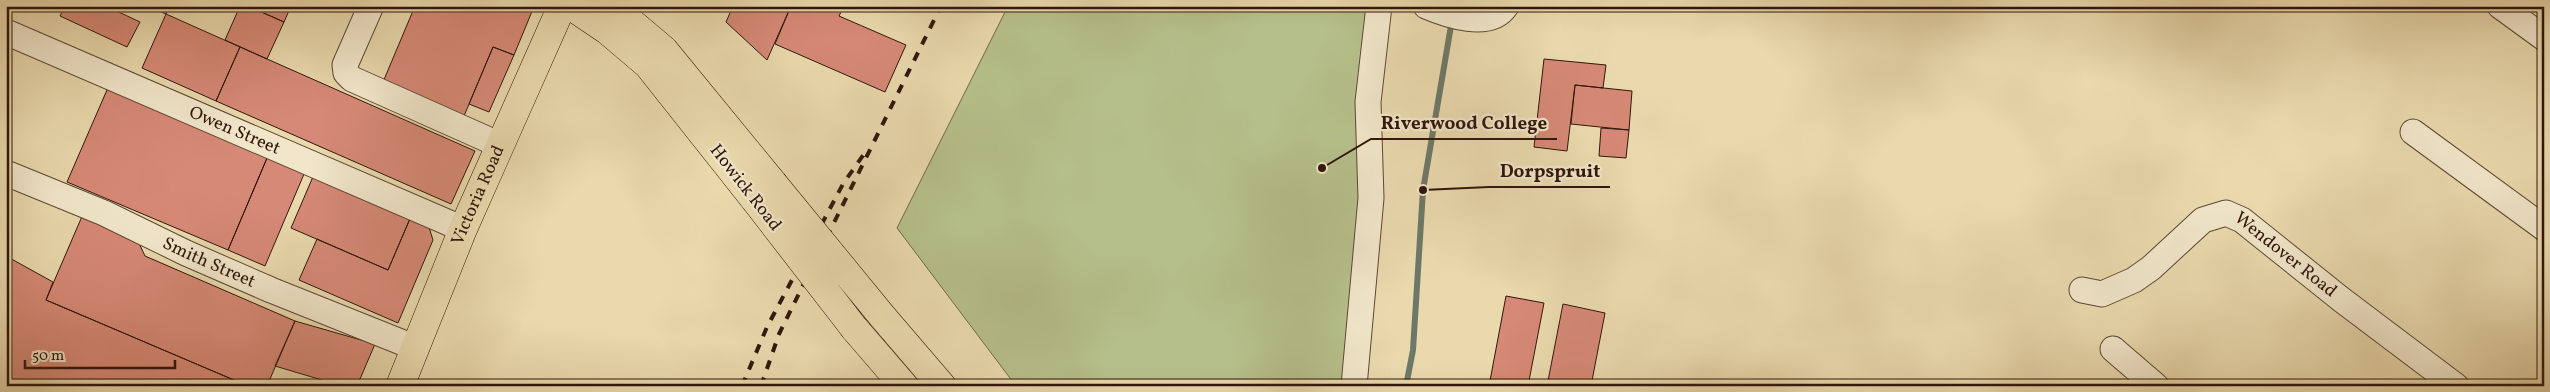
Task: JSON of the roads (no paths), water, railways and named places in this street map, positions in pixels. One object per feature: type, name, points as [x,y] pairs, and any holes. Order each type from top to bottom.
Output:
[{"type":"main road","name":"Victoria Road","points":[[400,386],[463,229],[562,6]]},
{"type":"main road","name":"Howick Road","points":[[571,6],[608,30],[648,65],[882,316],[942,386]]},
{"type":"main road","name":"Howick Road","points":[[612,6],[664,50],[764,191],[854,328],[904,386]]},
{"type":"street","points":[[1354,386],[1370,198],[1368,102],[1379,6]]},
{"type":"street","points":[[1430,8],[1476,19],[1499,13],[1506,6]]},
{"type":"street","points":[[2500,6],[2544,38]]},
{"type":"street","points":[[370,8],[345,65],[346,73],[352,79],[500,145]]},
{"type":"street","name":"Owen Street","points":[[6,32],[463,229]]},
{"type":"street","points":[[2413,132],[2544,228]]},
{"type":"street","name":"Smith Street","points":[[6,173],[104,214],[186,253],[271,290],[416,348]]},
{"type":"street","name":"Wendover Road","points":[[2082,290],[2102,294],[2134,280],[2151,268],[2204,220],[2226,212],[2242,220],[2342,300],[2456,386]]},
{"type":"street","points":[[2113,349],[2156,386]]},
{"type":"waterway","points":[[1406,386],[1413,350],[1423,190],[1452,20]]},
{"type":"railway","points":[[761,386],[779,334],[941,6]]},
{"type":"railway","points":[[742,386],[767,327],[843,184],[864,154]]},
{"type":"place","name":"Riverwood College","points":[[1322,168]]},
{"type":"place","name":"Dorpspruit","points":[[1423,190]]}]
